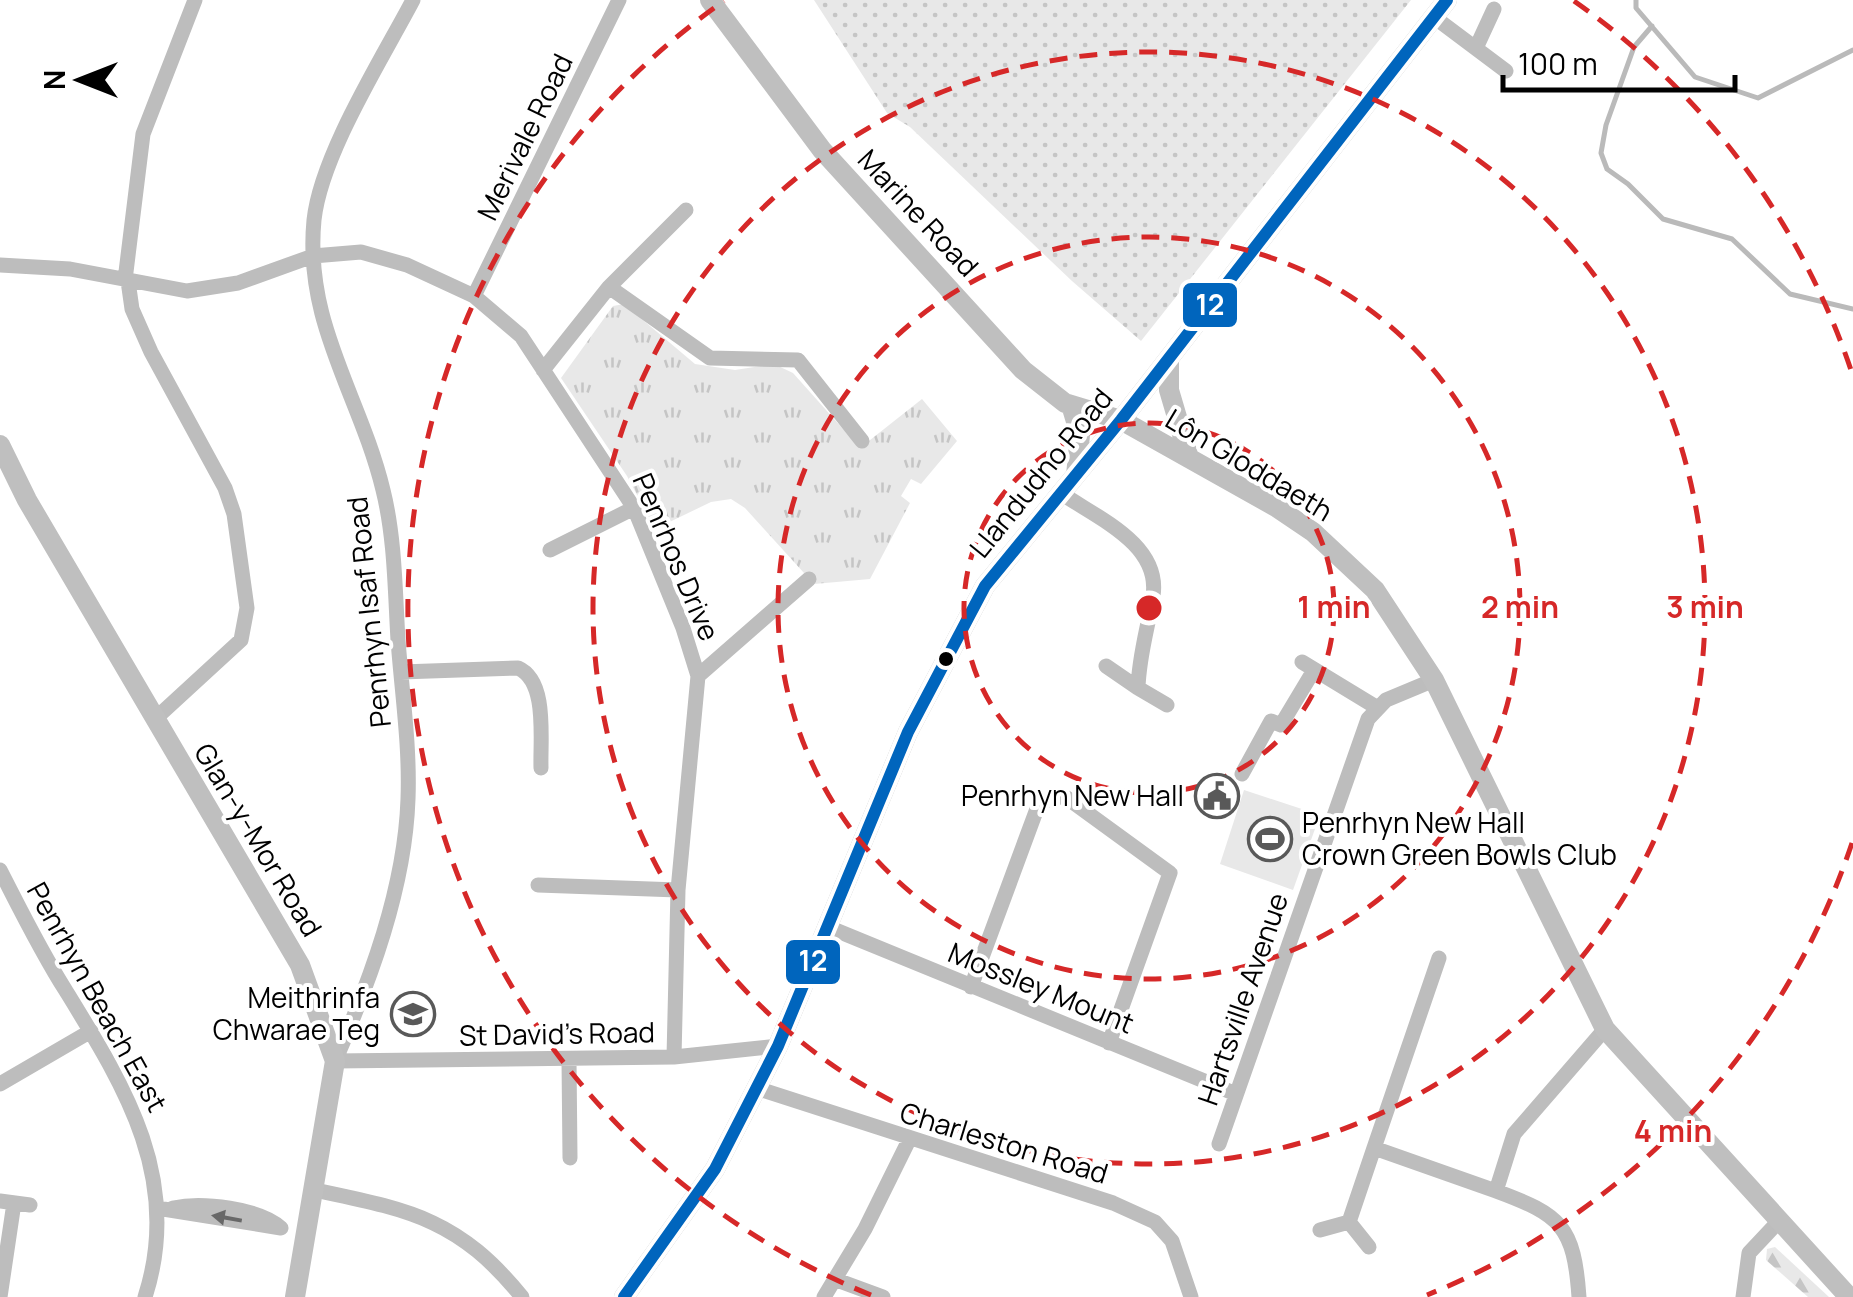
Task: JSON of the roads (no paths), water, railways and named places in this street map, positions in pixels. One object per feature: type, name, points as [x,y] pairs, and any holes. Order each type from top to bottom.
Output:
[{"type":"street","points":[[155,719],[241,640],[247,608],[234,514],[151,352],[132,310],[126,280],[143,134],[195,0]]},
{"type":"street","name":"Penrhyn Isaf Road","points":[[336,1062],[366,990],[402,847],[408,748],[383,492],[322,321],[313,256],[317,198],[330,162],[414,0]]},
{"type":"street","name":"Merivale Road","points":[[474,296],[619,0]]},
{"type":"street","name":"Marine Road","points":[[710,0],[822,150],[1023,370],[1071,405],[1121,420]]},
{"type":"street","points":[[1441,8],[1476,48],[1506,71]]},
{"type":"street","name":"Llandudno Road","points":[[624,1297],[692,1205],[778,1046],[908,732],[985,586],[1121,420],[1441,8]]},
{"type":"street","points":[[1476,48],[1494,8]]},
{"type":"street","points":[[544,370],[609,288],[686,210]]},
{"type":"street","name":"Penrhos Drive","points":[[0,264],[70,269],[188,292],[238,283],[338,251],[385,257],[474,296],[521,336],[634,508],[683,628],[698,676],[678,890],[674,1057]]},
{"type":"street","points":[[609,288],[710,358],[798,360],[862,441]]},
{"type":"street","points":[[1169,358],[1169,390],[1178,434],[1189,458]]},
{"type":"street","points":[[1071,405],[1080,435],[1076,475]]},
{"type":"street","name":"Lôn Gloddaeth","points":[[1121,420],[1276,507],[1347,561],[1375,590],[1434,680],[1606,1029],[1849,1297]]},
{"type":"street","name":"Glan-y-Mor Road","points":[[0,445],[27,500],[300,965],[336,1062],[295,1297]]},
{"type":"street","points":[[1061,493],[1135,544],[1153,573],[1138,688]]},
{"type":"street","points":[[550,550],[634,508]]},
{"type":"street","points":[[698,676],[809,578]]},
{"type":"street","points":[[1106,666],[1167,705]]},
{"type":"street","points":[[1242,774],[1271,721],[1281,725],[1308,666],[1376,707],[1434,680]]},
{"type":"street","points":[[401,672],[518,668],[530,674],[537,687],[545,758]]},
{"type":"street","name":"Hartsville Avenue","points":[[1218,1144],[1376,707]]},
{"type":"street","points":[[971,987],[1038,806],[1054,796],[1067,798],[1170,873],[1109,1043]]},
{"type":"street","name":"Penrhyn Beach East","points":[[0,870],[137,1114],[165,1208],[145,1297]]},
{"type":"street","points":[[538,885],[678,890]]},
{"type":"street","points":[[0,912],[16,902]]},
{"type":"street","name":"Mossley Mount","points":[[828,927],[1236,1094]]},
{"type":"street","points":[[1349,1222],[1439,958]]},
{"type":"street","points":[[1496,1191],[1514,1134],[1606,1029]]},
{"type":"street","points":[[0,1084],[90,1031]]},
{"type":"street","name":"St David's Road","points":[[336,1062],[674,1057],[778,1046]]},
{"type":"street","points":[[569,1060],[570,1158]]},
{"type":"street","name":"Charleston Road","points":[[756,1088],[1113,1203],[1155,1222],[1172,1240],[1191,1297]]},
{"type":"street","points":[[824,1297],[909,1140]]},
{"type":"street","points":[[1374,1148],[1540,1207],[1566,1230],[1576,1257],[1579,1297]]},
{"type":"street","points":[[315,1190],[436,1220],[486,1258],[522,1297]]},
{"type":"street","points":[[0,1296],[15,1203]]},
{"type":"street","points":[[165,1208],[219,1208],[271,1219],[281,1228],[306,1233]]},
{"type":"street","points":[[1743,1297],[1748,1253],[1780,1220]]},
{"type":"street","points":[[1320,1230],[1349,1222]]},
{"type":"street","points":[[1349,1222],[1369,1246]]},
{"type":"street","points":[[834,1279],[883,1297]]},
{"type":"waterway","points":[[1636,0],[1636,8],[1695,77],[1758,98],[1853,50]]},
{"type":"waterway","points":[[1652,26],[1634,47],[1606,125],[1601,153],[1607,169],[1663,219],[1732,239],[1790,294],[1853,309]]},
{"type":"place","name":"Penrhyn New Hall","points":[[1217,796]]},
{"type":"place","name":"Penrhyn New Hall Crown Green Bowls Club","points":[[1270,839]]},
{"type":"place","name":"Meithrinfa Chwarae Teg","points":[[413,1014]]}]
